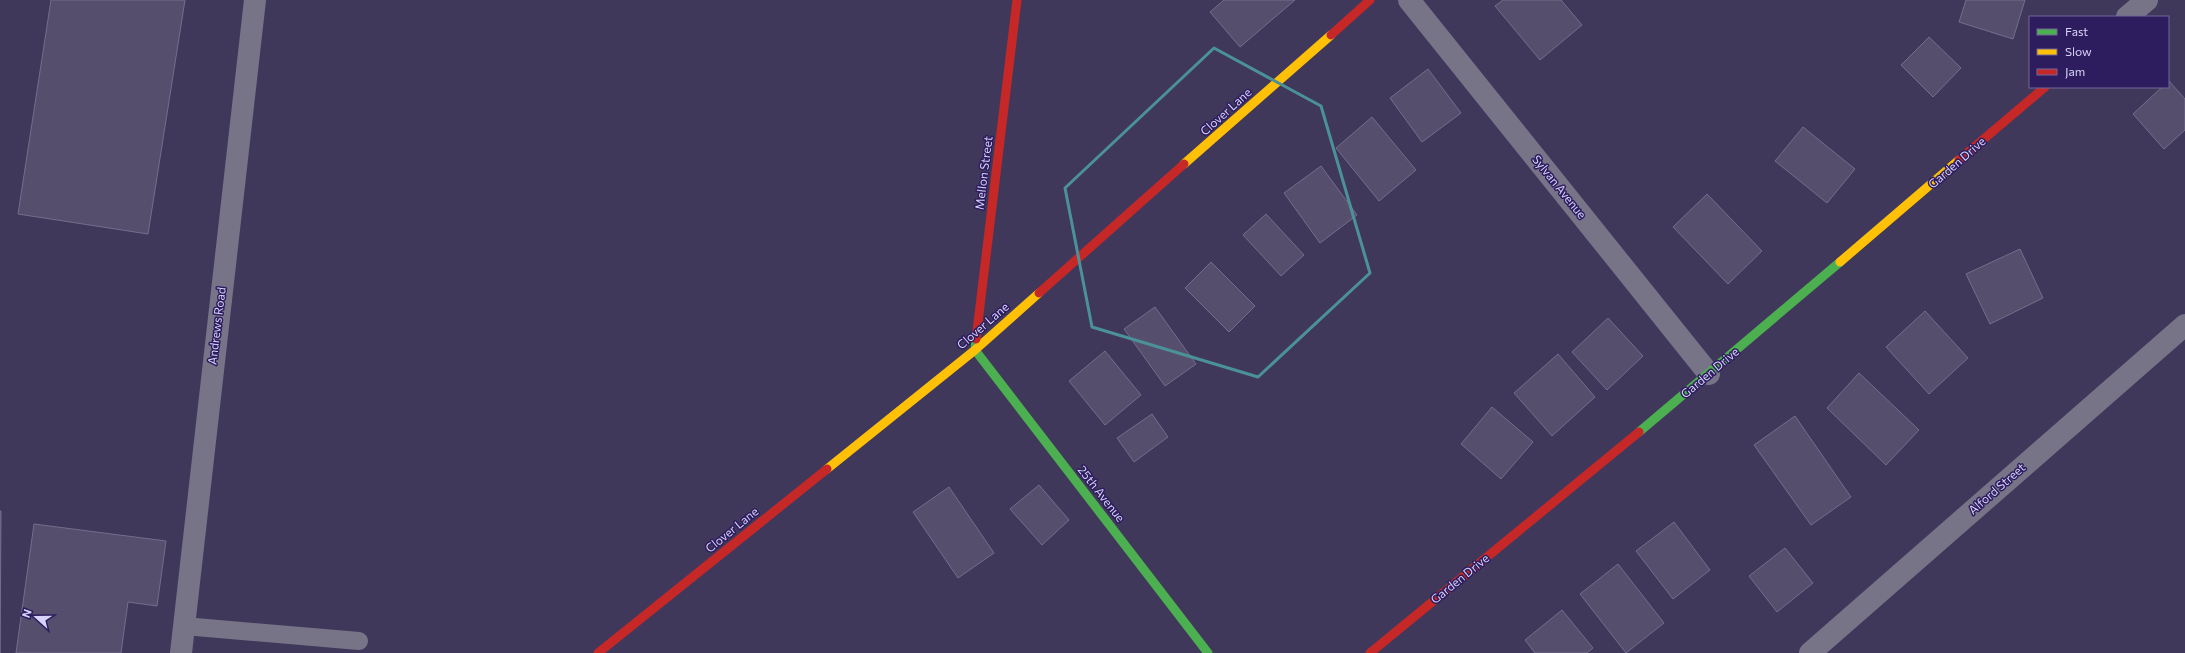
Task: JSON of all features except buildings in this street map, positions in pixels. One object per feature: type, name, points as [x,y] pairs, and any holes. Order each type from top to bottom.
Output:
[{"type":"street","name":"Andrews Road","points":[[181,653],[255,0]]},
{"type":"street","name":"Mellon Street","points":[[975,350],[1017,0]]},
{"type":"street","name":"Clover Lane","points":[[598,653],[975,350],[1370,0]]},
{"type":"street","name":"Sylvan Avenue","points":[[1409,0],[1709,374]]},
{"type":"street","points":[[2128,16],[2147,0]]},
{"type":"street","name":"Garden Drive","points":[[1370,653],[1709,374],[2044,88]]},
{"type":"street","name":"Alford Street","points":[[1810,653],[2185,325]]},
{"type":"street","name":"25th Avenue","points":[[975,350],[1208,653]]},
{"type":"lane","points":[[184,626],[359,640]]},
{"type":"highlighted area","points":[[1214,48],[1321,106],[1370,273],[1258,377],[1092,327],[1065,188]]},
{"type":"traffic: fast","points":[[1639,432],[1840,262]]},
{"type":"traffic: fast","points":[[976,339],[975,350],[1208,653]]},
{"type":"traffic: slow","points":[[1184,164],[1331,35]]},
{"type":"traffic: slow","points":[[1840,262],[1959,160]]},
{"type":"traffic: slow","points":[[827,469],[975,350],[1039,293]]},
{"type":"traffic: jam","points":[[976,339],[1017,0]]},
{"type":"traffic: jam","points":[[1331,35],[1370,0]]},
{"type":"traffic: jam","points":[[1959,160],[2044,88]]},
{"type":"traffic: jam","points":[[1039,293],[1184,164]]},
{"type":"traffic: jam","points":[[1370,653],[1639,432]]},
{"type":"traffic: jam","points":[[598,653],[827,469]]}]
